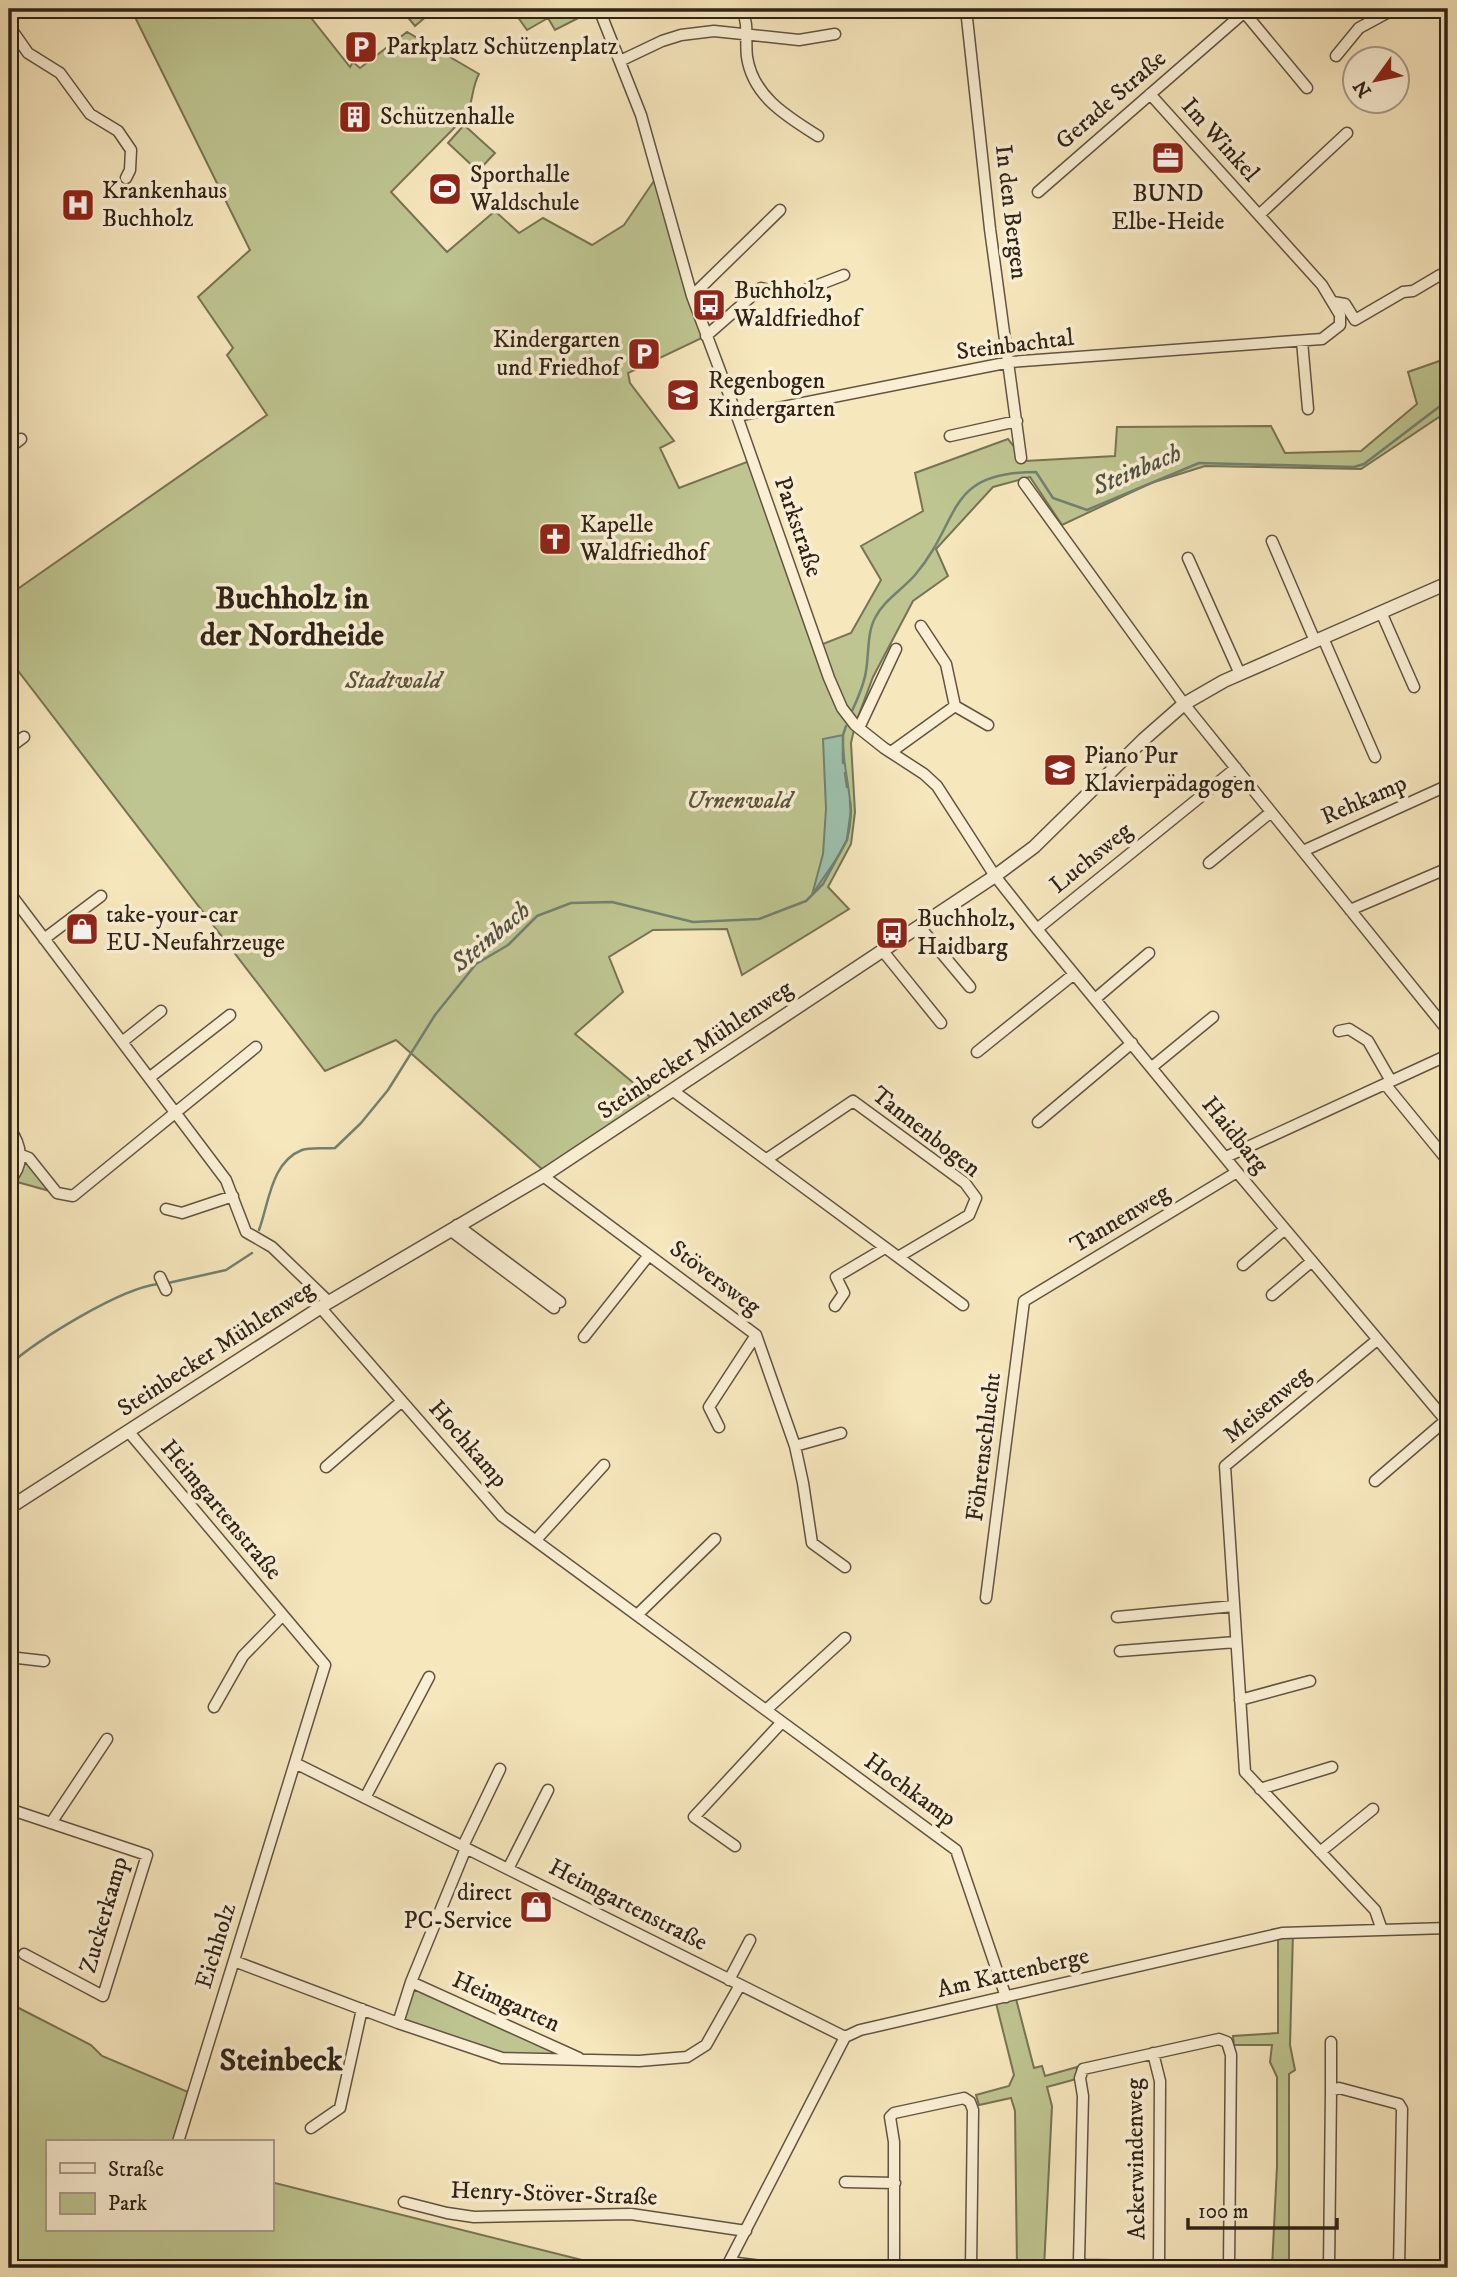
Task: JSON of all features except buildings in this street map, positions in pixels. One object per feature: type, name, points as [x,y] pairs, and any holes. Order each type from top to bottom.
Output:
[{"type":"street","name":"Parkstraße","points":[[600,9],[641,115],[692,296],[842,708],[859,728],[937,786],[995,876]]},
{"type":"street","points":[[742,9],[747,33],[747,58],[760,90],[781,113],[818,136]]},
{"type":"street","name":"In den Bergen","points":[[966,9],[990,229],[1021,458]]},
{"type":"street","points":[[1336,56],[1359,28],[1394,9]]},
{"type":"street","name":"Gerade Straße","points":[[1038,192],[1246,10],[1307,88]]},
{"type":"street","points":[[9,26],[28,53],[60,73],[90,114],[118,131],[131,150],[130,170],[126,178]]},
{"type":"street","points":[[620,61],[681,35],[714,31],[799,40],[835,34]]},
{"type":"street","name":"Im Winkel","points":[[1150,94],[1322,285],[1333,302]]},
{"type":"street","name":"Im Winkel","points":[[1259,215],[1346,134]]},
{"type":"street","points":[[692,296],[780,210]]},
{"type":"street","points":[[706,336],[761,288],[792,295],[844,275]]},
{"type":"street","points":[[1333,302],[1345,304],[1355,320],[1403,292],[1413,291],[1440,275]]},
{"type":"street","name":"Steinbachtal","points":[[737,416],[1010,362],[1322,339],[1340,325],[1340,315],[1333,302]]},
{"type":"street","points":[[1302,341],[1308,409]]},
{"type":"street","points":[[950,436],[1017,421]]},
{"type":"street","points":[[9,448],[21,439]]},
{"type":"street","points":[[1024,483],[1184,704]]},
{"type":"street","points":[[1272,541],[1376,757]]},
{"type":"street","points":[[1188,558],[1240,674]]},
{"type":"street","name":"Steinbecker Mühlenweg","points":[[9,1508],[324,1304],[542,1176],[995,876],[1034,847],[1143,740],[1184,704],[1240,674],[1448,583]]},
{"type":"street","points":[[1381,612],[1414,687]]},
{"type":"street","points":[[921,626],[946,664],[955,706],[988,725]]},
{"type":"street","points":[[859,728],[896,649]]},
{"type":"street","name":"Rehkamp","points":[[1184,704],[1448,1031]]},
{"type":"street","points":[[891,752],[955,706]]},
{"type":"street","points":[[9,748],[24,737]]},
{"type":"street","name":"Luchsweg","points":[[1037,929],[1236,768]]},
{"type":"street","name":"Rehkamp","points":[[1303,851],[1442,788]]},
{"type":"street","points":[[1209,863],[1271,812]]},
{"type":"street","points":[[1350,910],[1446,869]]},
{"type":"street","name":"Haidbarg","points":[[995,876],[1237,1172],[1447,1421],[1376,1481]]},
{"type":"street","name":"Hochkamp","points":[[9,892],[226,1180],[246,1233],[272,1247],[324,1304],[402,1401],[502,1516],[956,1850],[1006,1997]]},
{"type":"street","points":[[44,939],[101,896]]},
{"type":"street","points":[[919,926],[970,987]]},
{"type":"street","points":[[882,950],[940,1023]]},
{"type":"street","points":[[1095,999],[1149,953]]},
{"type":"street","points":[[977,1052],[1074,974]]},
{"type":"street","points":[[122,1042],[162,1011]]},
{"type":"street","points":[[149,1078],[230,1015]]},
{"type":"street","points":[[1152,1068],[1213,1017]]},
{"type":"street","points":[[1339,1031],[1349,1029],[1368,1041],[1388,1083],[1447,1160]]},
{"type":"street","points":[[1038,1122],[1132,1043]]},
{"type":"street","points":[[21,1155],[29,1158],[57,1194],[72,1196],[256,1047]]},
{"type":"street","points":[[1226,1157],[1448,1055]]},
{"type":"street","points":[[673,1090],[963,1305]]},
{"type":"street","name":"Tannenbogen","points":[[766,1159],[853,1101],[965,1184],[976,1198],[969,1215],[898,1257]]},
{"type":"street","points":[[9,1128],[17,1138],[21,1155],[18,1170],[9,1181]]},
{"type":"street","name":"Tannenweg","points":[[1024,1301],[1237,1172]]},
{"type":"street","name":"Stöversweg","points":[[542,1176],[756,1335],[795,1446],[812,1542],[845,1567]]},
{"type":"street","points":[[166,1209],[182,1213],[233,1196]]},
{"type":"street","points":[[454,1228],[557,1305]]},
{"type":"street","points":[[1243,1265],[1285,1229]]},
{"type":"street","points":[[835,1306],[844,1293],[836,1277],[885,1248]]},
{"type":"street","name":"Stöversweg","points":[[584,1337],[649,1255]]},
{"type":"street","points":[[1272,1295],[1312,1261]]},
{"type":"street","points":[[160,1277],[166,1290]]},
{"type":"street","name":"Föhrenschlucht","points":[[986,1598],[1024,1301]]},
{"type":"street","name":"Stöversweg","points":[[719,1427],[709,1407],[756,1335]]},
{"type":"street","name":"Meisenweg","points":[[1377,1340],[1225,1466],[1245,1772],[1375,1910],[1382,1930]]},
{"type":"street","name":"Hochkamp","points":[[326,1468],[402,1401]]},
{"type":"street","name":"Heimgartenstraße","points":[[128,1431],[325,1665],[295,1763],[845,2037]]},
{"type":"street","points":[[795,1446],[841,1433]]},
{"type":"street","points":[[536,1540],[604,1465]]},
{"type":"street","points":[[637,1615],[715,1539]]},
{"type":"street","points":[[1117,1617],[1234,1606]]},
{"type":"street","name":"Heimgartenstraße","points":[[214,1707],[243,1656],[283,1615]]},
{"type":"street","points":[[766,1710],[845,1638]]},
{"type":"street","points":[[1120,1651],[1236,1642]]},
{"type":"street","points":[[9,1657],[44,1661]]},
{"type":"street","points":[[365,1798],[429,1677]]},
{"type":"street","points":[[1240,1700],[1310,1681]]},
{"type":"street","points":[[735,1846],[694,1816],[782,1722]]},
{"type":"street","points":[[51,1823],[107,1738]]},
{"type":"street","name":"Eichholz","points":[[179,2140],[295,1763]]},
{"type":"street","points":[[1261,1788],[1332,1767]]},
{"type":"street","points":[[398,2022],[464,1847],[500,1769]]},
{"type":"street","name":"Heimgartenstraße","points":[[508,1869],[548,1790]]},
{"type":"street","points":[[1320,1852],[1373,1809]]},
{"type":"street","name":"Zuckerkamp","points":[[9,1810],[147,1855],[103,1996],[24,1954]]},
{"type":"street","name":"Am Kattenberge","points":[[845,2037],[860,2030],[1282,1933],[1448,1928]]},
{"type":"street","points":[[735,1982],[750,1940]]},
{"type":"street","name":"Heimgarten","points":[[234,1961],[502,2058],[639,2061],[687,2057],[706,2045],[735,1982]]},
{"type":"street","name":"Heimgarten","points":[[411,1982],[584,2060]]},
{"type":"street","points":[[311,2128],[340,2108],[362,2009]]},
{"type":"street","points":[[777,2268],[728,2265],[845,2037]]},
{"type":"street","points":[[1229,2267],[1231,2055],[1227,2042],[1219,2039],[1083,2069],[1079,2261],[1084,2265],[1252,2268]]},
{"type":"street","points":[[1329,2268],[1331,2042]]},
{"type":"street","name":"Ackerwindenweg","points":[[1153,2053],[1160,2081],[1159,2266]]},
{"type":"street","points":[[1331,2091],[1339,2088],[1399,2104],[1402,2109],[1399,2268]]},
{"type":"street","points":[[894,2268],[894,2142],[890,2118],[894,2113],[964,2098],[970,2102],[973,2110],[971,2268]]},
{"type":"street","points":[[845,2182],[895,2183]]},
{"type":"street","name":"Henry-Stöver-Straße","points":[[404,2202],[474,2217],[631,2214],[746,2231]]},
{"type":"green space","name":"Stadtwald","points":[[131,9],[304,9],[350,67],[353,62],[360,68],[407,32],[479,74],[467,115],[391,192],[447,252],[495,211],[519,233],[543,218],[592,245],[624,225],[658,175],[706,336],[628,373],[630,383],[674,441],[660,448],[679,488],[752,460],[818,646],[851,633],[881,580],[861,546],[923,511],[915,473],[1008,439],[1025,461],[1115,456],[1117,427],[1271,426],[1285,453],[1361,451],[1417,404],[1408,372],[1448,358],[1448,411],[1361,469],[1205,466],[1151,483],[1062,525],[1030,477],[993,487],[936,549],[948,576],[913,601],[873,677],[855,725],[851,743],[855,812],[851,844],[828,887],[849,909],[742,975],[727,929],[653,930],[609,957],[623,992],[575,1034],[655,1101],[543,1170],[396,1040],[325,1071],[9,659],[9,595],[267,415],[227,355],[233,348],[198,297],[250,250]]},
{"type":"green space","points":[[401,9],[435,9],[415,26]]},
{"type":"green space","points":[[512,9],[596,9],[555,30],[548,18],[527,30]]},
{"type":"green space","points":[[464,125],[495,153],[478,171],[448,143]]},
{"type":"green space","points":[[21,1155],[57,1193],[10,1180]]},
{"type":"green space","points":[[1293,1933],[1290,2045],[1295,2070],[1289,2074],[1289,2268],[1272,2268],[1277,2166],[1277,2077],[1270,2062],[1272,2045],[1234,2045],[1233,2036],[1278,2033],[1278,1934]]},
{"type":"green space","points":[[411,1982],[584,2060],[502,2058],[398,2023]]},
{"type":"green space","points":[[1015,1995],[1034,2068],[1042,2066],[1045,2076],[1077,2067],[1080,2078],[1047,2087],[1052,2106],[1044,2268],[1017,2268],[1015,2111],[1011,2098],[979,2105],[976,2095],[1009,2086],[1014,2075],[995,1999]]},
{"type":"green space","points":[[9,2003],[91,2045],[102,2056],[193,2094],[179,2140],[46,2140],[46,2232],[273,2232],[273,2183],[614,2268],[9,2268]]},
{"type":"shaded area","points":[[843,735],[850,826],[841,852],[812,895],[823,854],[826,809],[823,739]]},
{"type":"waterway","name":"Steinbach","points":[[852,711],[864,681],[869,637],[875,618],[930,555],[959,503],[970,490],[985,480],[1006,474],[1036,472],[1053,498],[1087,510],[1199,463],[1354,467],[1364,464],[1448,400]]},
{"type":"waterway","name":"Steinbach","points":[[843,763],[843,735],[846,726]]},
{"type":"waterway","name":"Steinbach","points":[[845,773],[847,787]]},
{"type":"waterway","name":"Steinbach","points":[[259,1230],[277,1173],[284,1164],[302,1150],[335,1148],[361,1123],[388,1090],[435,1015],[476,964],[508,945],[537,916],[571,903],[612,902],[693,922],[759,919],[806,901],[823,884],[847,840],[850,801]]},
{"type":"waterway","name":"Steinbach","points":[[168,1283],[226,1270],[252,1253]]},
{"type":"waterway","name":"Steinbach","points":[[9,1365],[39,1342],[102,1305],[122,1295],[158,1284]]},
{"type":"place","name":"Parkplatz Schützenplatz","points":[[361,47]]},
{"type":"place","name":"Schützenhalle","points":[[355,117]]},
{"type":"place","name":"BUND Elbe-Heide","points":[[1168,158]]},
{"type":"place","name":"Sporthalle Waldschule","points":[[445,189]]},
{"type":"place","name":"Krankenhaus Buchholz","points":[[78,205]]},
{"type":"place","name":"Buchholz, Waldfriedhof","points":[[709,305]]},
{"type":"place","name":"Kindergarten und Friedhof","points":[[644,354]]},
{"type":"place","name":"Regenbogen Kindergarten","points":[[683,395]]},
{"type":"place","name":"Kapelle Waldfriedhof","points":[[555,539]]},
{"type":"place","name":"Piano Pur Klavierpädagogen","points":[[1060,770]]},
{"type":"place","name":"take-your-car EU-Neufahrzeuge","points":[[82,929]]},
{"type":"place","name":"Buchholz, Haidbarg","points":[[892,933]]},
{"type":"place","name":"direct PC-Service","points":[[536,1907]]},
{"type":"district","name":"Buchholz in der Nordheide","points":[[292,618]]},
{"type":"district","name":"Steinbeck","points":[[281,2061]]},
{"type":"park label","name":"Urnenwald","points":[[739,801]]}]
